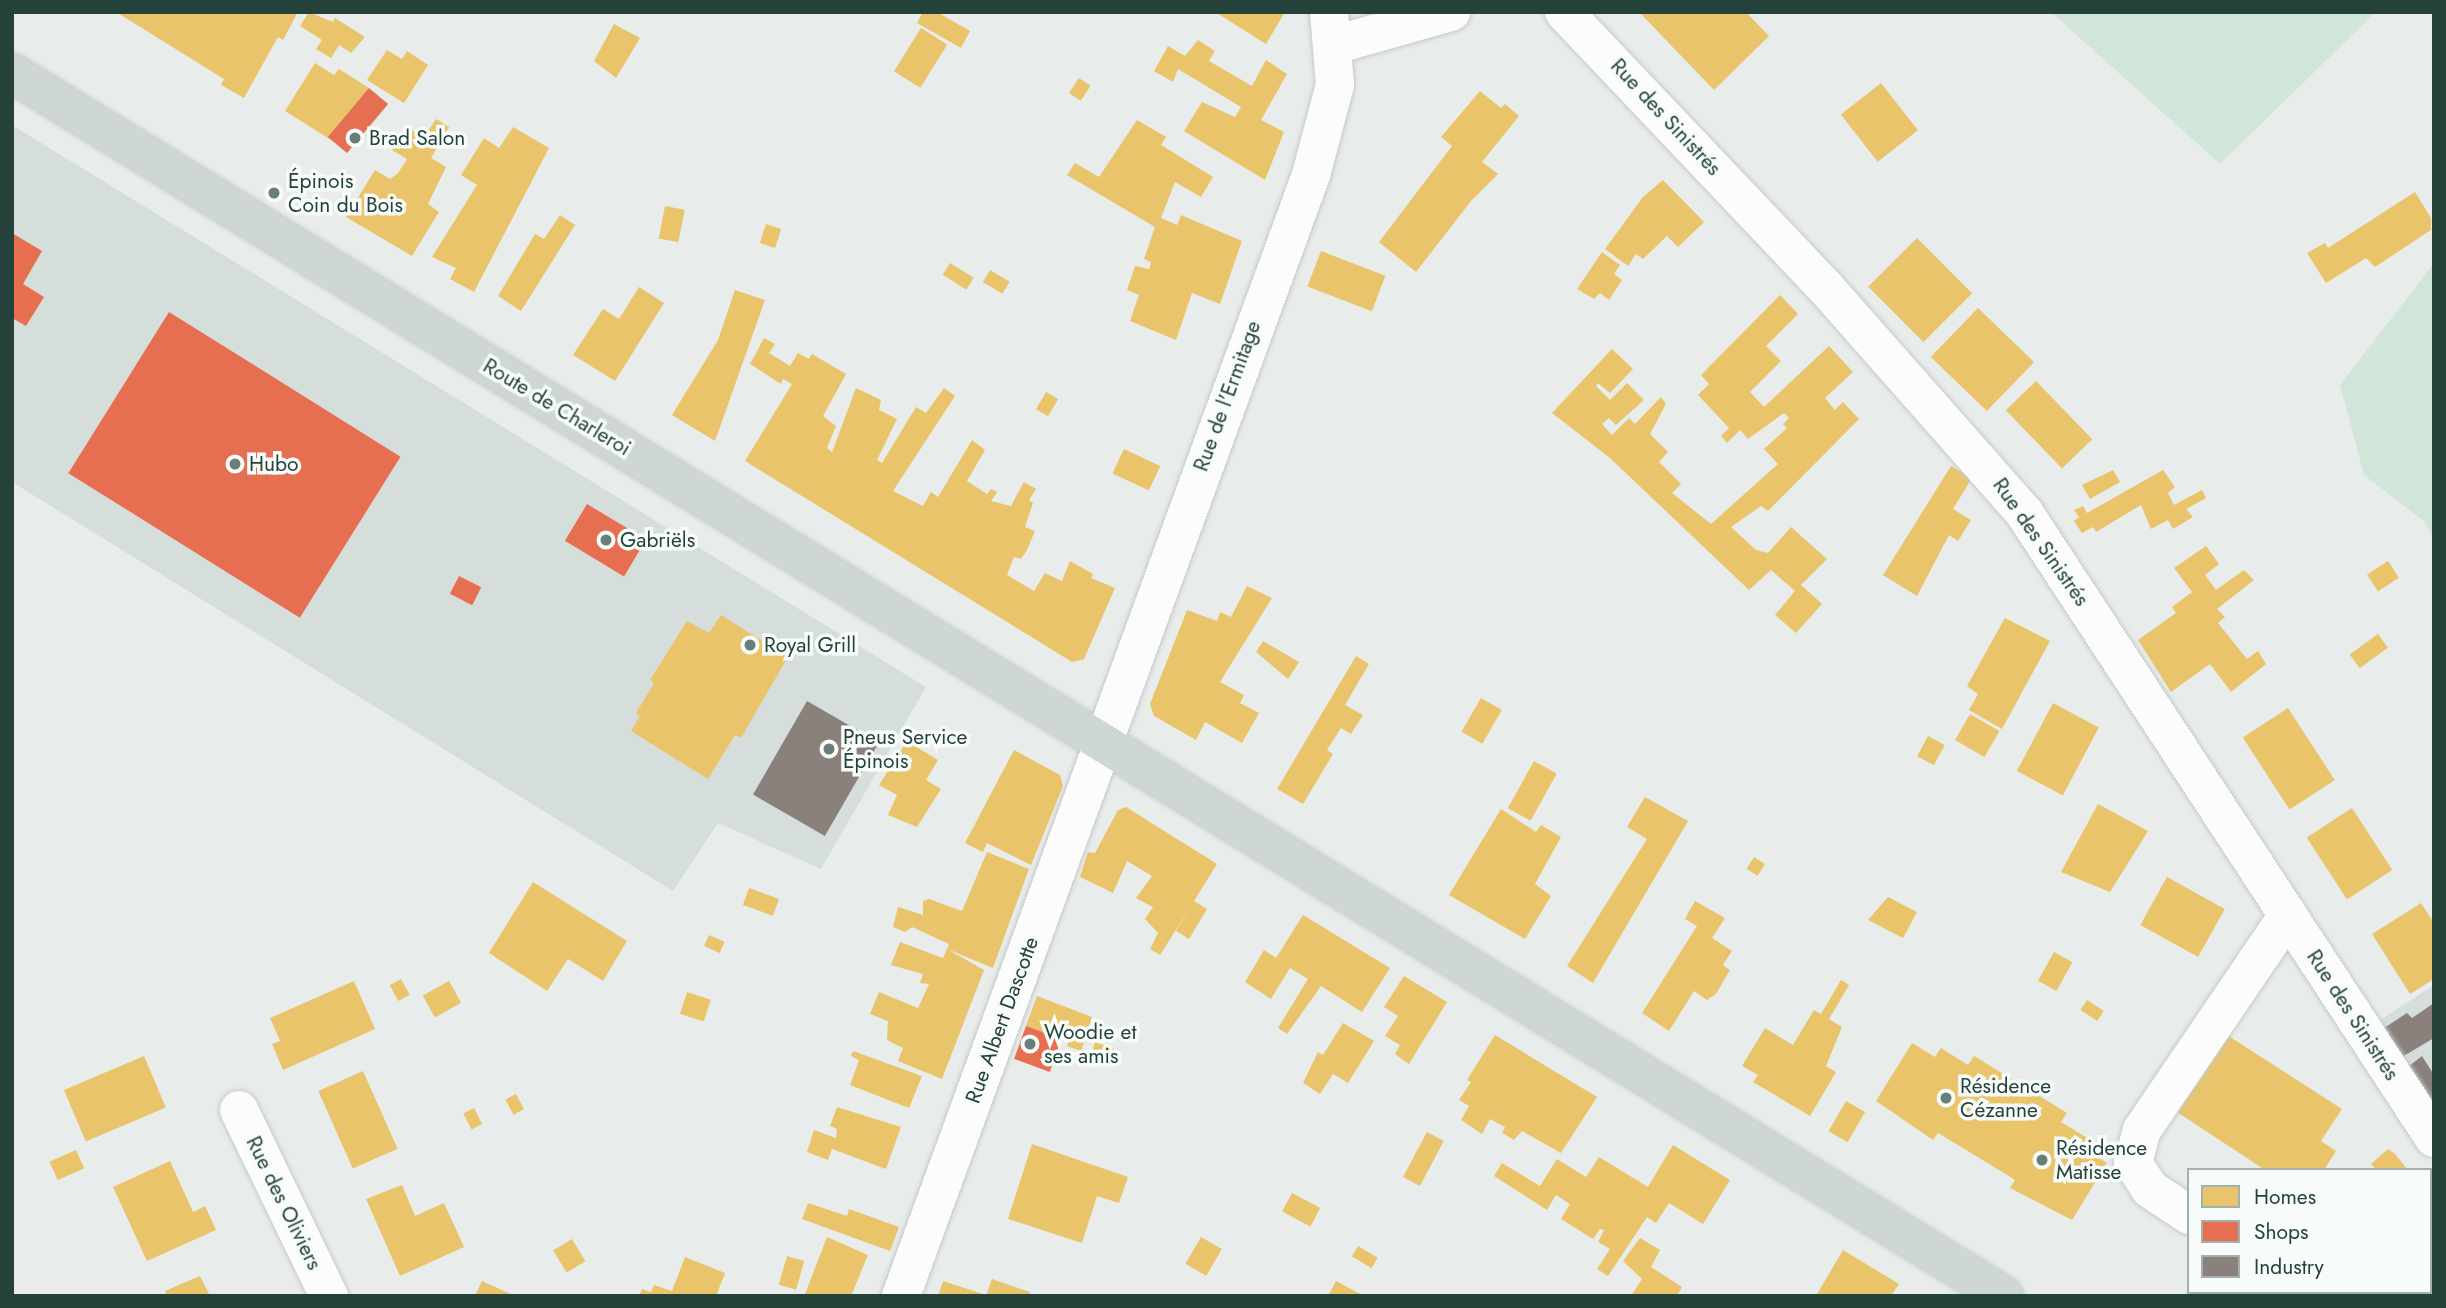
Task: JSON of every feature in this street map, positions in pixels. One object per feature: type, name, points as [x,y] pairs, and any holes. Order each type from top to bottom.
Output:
[{"type":"main road","name":"Route de Charleroi","points":[[12,74],[2004,1296]]},
{"type":"street","points":[[1332,29],[1451,12]]},
{"type":"street","name":"Rue des Sinistrés","points":[[1564,12],[1826,288],[2003,486],[2434,1138]]},
{"type":"street","name":"Rue de l'Ermitage","points":[[1101,743],[1311,174],[1335,85],[1332,29]]},
{"type":"street","name":"Rue Albert Dascotte","points":[[901,1296],[1101,743]]},
{"type":"street","points":[[2187,1214],[2150,1189],[2133,1163],[2142,1130],[2288,915]]},
{"type":"street","name":"Rue des Oliviers","points":[[239,1110],[329,1296]]},
{"type":"shaded area","points":[[12,125],[926,687],[821,869],[718,823],[673,891],[12,482]]},
{"type":"shaded area","points":[[2434,985],[2434,1109],[2374,1024]]},
{"type":"green space","points":[[2051,12],[2376,12],[2220,164]]},
{"type":"green space","points":[[2434,263],[2434,539],[2425,522],[2364,475],[2340,385]]},
{"type":"building: Homes","points":[[116,12],[298,12],[283,40],[278,37],[244,98],[221,85],[224,79]]},
{"type":"building: Homes","points":[[309,12],[333,22],[335,18],[365,37],[351,53],[339,45],[331,58],[316,49],[322,40],[300,26]]},
{"type":"building: Homes","points":[[923,12],[937,12],[970,31],[961,48],[917,23]]},
{"type":"building: Homes","points":[[1215,12],[1285,12],[1266,44]]},
{"type":"building: Homes","points":[[1639,12],[1746,12],[1769,36],[1714,90]]},
{"type":"building: Homes","points":[[614,24],[640,38],[616,78],[594,61]]},
{"type":"building: Homes","points":[[921,28],[947,44],[920,88],[894,71]]},
{"type":"building: Homes","points":[[1198,40],[1215,51],[1209,61],[1252,86],[1266,60],[1287,74],[1261,120],[1284,132],[1265,180],[1184,131],[1202,102],[1235,117],[1241,107],[1178,69],[1173,82],[1154,71],[1168,46],[1185,56]]},
{"type":"building: Homes","points":[[387,50],[402,59],[407,51],[428,65],[404,103],[367,80]]},
{"type":"building: Homes","points":[[315,63],[334,75],[339,69],[369,88],[336,143],[285,111]]},
{"type":"building: Homes","points":[[1079,78],[1091,86],[1081,101],[1069,93]]},
{"type":"building: Homes","points":[[1881,83],[1918,130],[1878,162],[1841,114]]},
{"type":"building: Homes","points":[[1480,91],[1501,108],[1505,104],[1519,116],[1482,162],[1498,174],[1471,201],[1416,272],[1379,242],[1452,146],[1441,137]]},
{"type":"building: Homes","points":[[436,119],[449,127],[431,158],[446,167],[428,204],[439,212],[412,256],[346,217],[375,170],[390,179],[398,173],[407,159],[392,150],[406,127],[431,141],[434,135],[428,131]]},
{"type":"building: Homes","points":[[1137,120],[1166,137],[1161,145],[1213,177],[1201,197],[1175,182],[1161,218],[1177,225],[1181,215],[1242,241],[1220,304],[1192,293],[1176,340],[1130,321],[1139,295],[1127,290],[1135,266],[1149,269],[1151,262],[1144,259],[1155,227],[1067,175],[1075,163],[1099,177]]},
{"type":"building: Homes","points":[[513,127],[549,148],[474,292],[450,279],[456,268],[432,257],[477,185],[461,175],[484,138],[499,148]]},
{"type":"building: Homes","points":[[1663,180],[1704,222],[1678,247],[1667,236],[1643,259],[1636,254],[1628,266],[1605,249],[1643,197]]},
{"type":"building: Homes","points":[[2415,192],[2431,218],[2431,230],[2375,267],[2366,258],[2326,283],[2307,253],[2325,243],[2328,248]]},
{"type":"building: Homes","points":[[665,206],[685,210],[678,242],[659,238]]},
{"type":"building: Homes","points":[[560,215],[575,225],[521,311],[498,296],[535,234],[544,239]]},
{"type":"building: Homes","points":[[766,224],[781,229],[775,248],[760,243]]},
{"type":"building: Homes","points":[[1917,238],[1972,293],[1923,342],[1868,287]]},
{"type":"building: Homes","points":[[1321,251],[1385,276],[1372,311],[1307,286]]},
{"type":"building: Homes","points":[[1602,252],[1620,265],[1614,274],[1622,280],[1609,300],[1600,293],[1594,299],[1577,289]]},
{"type":"building: Homes","points":[[950,263],[974,278],[966,290],[943,275]]},
{"type":"building: Homes","points":[[990,270],[1010,282],[1003,294],[983,282]]},
{"type":"building: Homes","points":[[639,287],[664,303],[615,381],[573,355],[603,309],[619,319]]},
{"type":"building: Homes","points":[[735,290],[765,300],[715,441],[672,415],[718,340]]},
{"type":"building: Homes","points":[[1780,295],[1798,314],[1766,346],[1781,361],[1750,392],[1764,407],[1829,346],[1853,372],[1825,398],[1835,410],[1843,402],[1859,419],[1768,511],[1761,506],[1731,527],[1756,550],[1768,553],[1791,527],[1827,559],[1801,585],[1822,604],[1796,633],[1775,615],[1795,591],[1771,570],[1749,590],[1610,458],[1552,413],[1612,349],[1633,369],[1610,393],[1598,383],[1596,386],[1610,400],[1627,383],[1644,400],[1616,425],[1609,418],[1602,424],[1612,435],[1629,418],[1635,424],[1661,397],[1666,404],[1650,434],[1668,452],[1659,462],[1681,484],[1672,493],[1711,524],[1778,464],[1764,449],[1787,428],[1783,424],[1789,418],[1784,413],[1748,439],[1740,430],[1727,443],[1721,436],[1729,428],[1698,395],[1709,384],[1701,375]]},
{"type":"building: Homes","points":[[1978,308],[2034,362],[1987,411],[1931,357]]},
{"type":"building: Homes","points":[[764,338],[775,344],[769,353],[790,366],[798,353],[809,359],[812,354],[846,374],[823,416],[836,426],[827,448],[832,452],[856,388],[881,400],[879,410],[897,419],[877,460],[882,463],[916,407],[926,413],[944,388],[955,396],[893,491],[923,506],[931,492],[938,497],[972,440],[985,450],[967,481],[987,494],[991,489],[997,492],[991,501],[1011,506],[1024,482],[1036,489],[1029,500],[1033,503],[1025,527],[1035,531],[1021,559],[1014,557],[1007,575],[1034,591],[1045,573],[1062,581],[1070,561],[1093,574],[1091,578],[1115,588],[1084,659],[1072,662],[745,461],[792,384],[783,379],[781,384],[750,364]]},
{"type":"building: Homes","points":[[2036,381],[2092,439],[2062,468],[2006,410]]},
{"type":"building: Homes","points":[[1046,392],[1058,399],[1048,416],[1036,409]]},
{"type":"building: Homes","points":[[1124,449],[1160,466],[1149,490],[1113,473]]},
{"type":"building: Homes","points":[[1951,466],[1972,478],[1953,509],[1971,520],[1958,541],[1949,535],[1917,596],[1883,575]]},
{"type":"building: Homes","points":[[2113,470],[2120,482],[2090,499],[2082,485]]},
{"type":"building: Homes","points":[[2163,470],[2175,487],[2168,493],[2174,505],[2202,490],[2206,498],[2186,509],[2193,517],[2173,529],[2168,520],[2151,529],[2141,505],[2096,532],[2093,527],[2082,533],[2074,521],[2079,517],[2074,510],[2083,506],[2087,513]]},
{"type":"building: Homes","points":[[2206,546],[2219,564],[2205,575],[2216,590],[2244,570],[2254,580],[2217,609],[2225,617],[2218,623],[2247,659],[2258,651],[2266,664],[2231,692],[2210,664],[2171,692],[2138,640],[2176,613],[2172,607],[2192,592],[2174,568]]},
{"type":"building: Homes","points":[[2388,561],[2399,578],[2378,591],[2367,575]]},
{"type":"building: Homes","points":[[1247,586],[1272,598],[1220,682],[1244,695],[1240,703],[1259,713],[1242,743],[1205,722],[1196,740],[1154,716],[1150,704],[1187,610],[1217,621],[1220,612],[1231,617]]},
{"type":"building: Homes","points":[[721,615],[788,657],[741,738],[735,735],[708,779],[631,731],[640,716],[636,713],[654,683],[650,680],[687,621],[709,633]]},
{"type":"building: Homes","points":[[2005,618],[2050,641],[2002,729],[1969,710],[1978,694],[1967,686]]},
{"type":"building: Homes","points":[[2378,634],[2388,648],[2360,668],[2350,655]]},
{"type":"building: Homes","points":[[1263,641],[1299,662],[1288,679],[1256,652]]},
{"type":"building: Homes","points":[[1356,656],[1369,664],[1345,705],[1363,715],[1351,734],[1341,728],[1327,750],[1333,754],[1303,804],[1277,789]]},
{"type":"building: Homes","points":[[1481,698],[1502,710],[1482,744],[1462,732]]},
{"type":"building: Homes","points":[[2053,703],[2099,727],[2063,795],[2017,771]]},
{"type":"building: Homes","points":[[2288,708],[2335,780],[2290,810],[2243,737]]},
{"type":"building: Homes","points":[[1970,714],[1999,731],[1984,757],[1955,740]]},
{"type":"building: Homes","points":[[1928,736],[1945,745],[1934,765],[1917,756]]},
{"type":"building: Homes","points":[[907,741],[938,760],[926,780],[941,789],[917,827],[888,815],[897,795],[879,785]]},
{"type":"building: Homes","points":[[1014,750],[1060,775],[1063,786],[1031,865],[987,843],[983,852],[965,843]]},
{"type":"building: Homes","points":[[1534,761],[1557,774],[1531,821],[1508,808]]},
{"type":"building: Homes","points":[[1645,797],[1688,821],[1593,983],[1567,966],[1647,839],[1627,827]]},
{"type":"building: Homes","points":[[2098,804],[2148,831],[2110,892],[2061,872]]},
{"type":"building: Homes","points":[[1126,807],[1217,864],[1194,901],[1207,909],[1189,939],[1176,931],[1191,906],[1160,955],[1150,949],[1158,933],[1145,919],[1153,907],[1136,898],[1152,876],[1127,861],[1113,893],[1080,877],[1088,852],[1095,853],[1118,810]]},
{"type":"building: Homes","points":[[2352,808],[2392,870],[2347,899],[2307,837]]},
{"type":"building: Homes","points":[[1501,809],[1536,832],[1541,825],[1561,837],[1535,884],[1551,896],[1525,939],[1449,895]]},
{"type":"building: Homes","points":[[987,852],[1029,869],[993,968],[947,949],[949,944],[912,927],[905,932],[893,927],[898,907],[923,915],[923,901],[929,899],[962,911]]},
{"type":"building: Homes","points":[[1754,857],[1765,864],[1758,876],[1747,869]]},
{"type":"building: Homes","points":[[2167,877],[2225,909],[2198,957],[2140,925]]},
{"type":"building: Homes","points":[[533,882],[627,941],[603,981],[568,959],[547,991],[489,953]]},
{"type":"building: Homes","points":[[749,888],[779,899],[773,916],[743,905]]},
{"type":"building: Homes","points":[[1888,897],[1917,912],[1903,938],[1868,920]]},
{"type":"building: Homes","points":[[1695,901],[1725,918],[1712,938],[1732,951],[1723,965],[1730,970],[1716,994],[1707,1000],[1694,991],[1669,1031],[1642,1013],[1697,926],[1685,919]]},
{"type":"building: Homes","points":[[2421,903],[2434,923],[2434,979],[2410,994],[2372,934]]},
{"type":"building: Homes","points":[[1303,915],[1390,968],[1362,1012],[1321,986],[1287,1034],[1278,1028],[1308,979],[1290,968],[1271,999],[1245,982],[1264,950],[1276,958]]},
{"type":"building: Homes","points":[[709,935],[725,942],[720,953],[704,946]]},
{"type":"building: Homes","points":[[900,942],[943,958],[947,949],[984,970],[942,1079],[898,1061],[903,1048],[887,1040],[888,1021],[870,1014],[879,992],[918,1008],[929,984],[920,983],[923,974],[891,965]]},
{"type":"building: Homes","points":[[2054,952],[2072,962],[2056,991],[2038,981]]},
{"type":"building: Homes","points":[[1404,976],[1447,1002],[1409,1064],[1395,1054],[1400,1045],[1385,1036],[1398,1016],[1384,1007]]},
{"type":"building: Homes","points":[[401,979],[410,995],[398,1001],[390,985]]},
{"type":"building: Homes","points":[[1841,980],[1849,985],[1829,1019],[1842,1027],[1826,1066],[1836,1072],[1810,1116],[1753,1082],[1758,1075],[1742,1066],[1765,1028],[1793,1045],[1814,1010],[1821,1014]]},
{"type":"building: Homes","points":[[354,981],[375,1029],[283,1070],[272,1044],[280,1041],[270,1018]]},
{"type":"building: Homes","points":[[449,981],[461,1003],[435,1017],[423,996]]},
{"type":"building: Homes","points":[[687,992],[711,1000],[704,1022],[680,1014]]},
{"type":"building: Homes","points":[[1037,996],[1092,1017],[1081,1051],[1067,1046],[1068,1042],[1026,1026]]},
{"type":"building: Homes","points":[[2087,1000],[2104,1011],[2097,1021],[2080,1010]]},
{"type":"building: Homes","points":[[1343,1023],[1374,1041],[1348,1083],[1333,1074],[1320,1094],[1303,1083],[1318,1052],[1323,1055]]},
{"type":"building: Homes","points":[[1495,1035],[1597,1097],[1561,1153],[1522,1131],[1514,1140],[1502,1133],[1505,1127],[1490,1119],[1482,1134],[1461,1120],[1469,1106],[1459,1100],[1471,1082],[1467,1080]]},
{"type":"building: Homes","points":[[2227,1035],[2342,1109],[2321,1141],[2336,1151],[2325,1168],[2262,1168],[2177,1112]]},
{"type":"building: Homes","points":[[1095,1042],[1114,1049],[1111,1065],[1091,1054]]},
{"type":"building: Homes","points":[[1912,1043],[1935,1057],[1941,1048],[1968,1065],[1974,1056],[2067,1113],[2061,1122],[2089,1139],[2084,1148],[2107,1163],[2072,1220],[2010,1188],[2015,1180],[2009,1176],[1938,1133],[1933,1140],[1876,1101]]},
{"type":"building: Homes","points":[[853,1051],[922,1076],[909,1108],[850,1085],[859,1060],[851,1056]]},
{"type":"building: Homes","points":[[144,1056],[166,1108],[86,1142],[64,1090]]},
{"type":"building: Homes","points":[[363,1071],[398,1149],[353,1169],[318,1091]]},
{"type":"building: Homes","points":[[516,1094],[524,1109],[513,1115],[505,1100]]},
{"type":"building: Homes","points":[[1846,1101],[1865,1112],[1848,1142],[1828,1131]]},
{"type":"building: Homes","points":[[837,1107],[901,1127],[886,1169],[832,1149],[828,1160],[807,1152],[814,1130],[836,1138],[837,1129],[830,1126]]},
{"type":"building: Homes","points":[[474,1108],[482,1124],[471,1129],[463,1113]]},
{"type":"building: Homes","points":[[1427,1132],[1444,1141],[1420,1186],[1403,1177]]},
{"type":"building: Homes","points":[[1032,1144],[1128,1177],[1119,1203],[1097,1196],[1082,1243],[1008,1219]]},
{"type":"building: Homes","points":[[1673,1145],[1730,1180],[1703,1224],[1669,1203],[1656,1223],[1647,1217],[1608,1276],[1597,1269],[1610,1249],[1598,1242],[1604,1230],[1600,1229],[1593,1239],[1561,1219],[1570,1204],[1556,1195],[1547,1210],[1494,1176],[1502,1163],[1540,1186],[1557,1159],[1586,1177],[1599,1157],[1648,1187]]},
{"type":"building: Homes","points":[[2388,1149],[2406,1168],[2374,1168],[2371,1164]]},
{"type":"building: Homes","points":[[76,1150],[84,1168],[58,1180],[50,1162]]},
{"type":"building: Homes","points":[[170,1161],[193,1212],[205,1206],[216,1230],[147,1261],[113,1187]]},
{"type":"building: Homes","points":[[402,1185],[415,1216],[444,1203],[464,1247],[400,1276],[366,1199]]},
{"type":"building: Homes","points":[[1292,1193],[1320,1208],[1310,1227],[1282,1212]]},
{"type":"building: Homes","points":[[808,1203],[847,1216],[849,1209],[899,1227],[890,1251],[802,1219]]},
{"type":"building: Homes","points":[[827,1237],[868,1255],[851,1296],[805,1294]]},
{"type":"building: Homes","points":[[1201,1237],[1222,1249],[1206,1276],[1186,1264]]},
{"type":"building: Homes","points":[[1640,1238],[1660,1250],[1651,1267],[1682,1287],[1677,1296],[1631,1296],[1642,1279],[1623,1261]]},
{"type":"building: Homes","points":[[572,1239],[585,1261],[567,1273],[553,1250]]},
{"type":"building: Homes","points":[[2434,1240],[2434,1296],[2429,1296],[2432,1294]]},
{"type":"building: Homes","points":[[1358,1246],[1378,1258],[1372,1268],[1352,1256]]},
{"type":"building: Homes","points":[[1843,1250],[1899,1284],[1891,1296],[1816,1296]]},
{"type":"building: Homes","points":[[787,1256],[804,1261],[796,1290],[779,1285]]},
{"type":"building: Homes","points":[[685,1257],[725,1273],[716,1296],[639,1296],[642,1289],[651,1292],[654,1285],[672,1291]]},
{"type":"building: Homes","points":[[200,1276],[210,1296],[167,1296],[165,1291]]},
{"type":"building: Homes","points":[[992,1279],[1030,1292],[1029,1296],[986,1296]]},
{"type":"building: Homes","points":[[482,1281],[515,1296],[475,1296]]},
{"type":"building: Homes","points":[[943,1281],[986,1295],[938,1296]]},
{"type":"building: Homes","points":[[1336,1281],[1364,1296],[1328,1296]]},
{"type":"building: Shops","points":[[369,88],[388,104],[347,153],[328,137]]},
{"type":"building: Shops","points":[[12,233],[42,251],[23,284],[44,297],[26,326],[12,318]]},
{"type":"building: Shops","name":"Hubo","points":[[169,312],[401,457],[300,618],[68,473]]},
{"type":"building: Shops","name":"Gabriëls","points":[[587,504],[646,540],[624,576],[565,541]]},
{"type":"building: Shops","points":[[459,576],[481,587],[472,605],[450,594]]},
{"type":"building: Shops","points":[[1026,1026],[1062,1039],[1050,1072],[1014,1059]]},
{"type":"building: Industry","points":[[807,701],[879,742],[825,836],[753,795]]},
{"type":"building: Industry","points":[[2434,1003],[2434,1038],[2402,1057],[2384,1028],[2407,1013],[2412,1018]]},
{"type":"building: Industry","points":[[2422,1056],[2434,1075],[2434,1104],[2409,1066]]},
{"type":"place","name":"Brad Salon","points":[[355,138]]},
{"type":"place","name":"Épinois Coin du Bois","points":[[274,193]]},
{"type":"place","name":"Hubo","points":[[235,464]]},
{"type":"place","name":"Gabriëls","points":[[606,540]]},
{"type":"place","name":"Royal Grill","points":[[750,645]]},
{"type":"place","name":"Pneus Service Épinois","points":[[829,749]]},
{"type":"place","name":"Woodie et ses amis","points":[[1030,1044]]},
{"type":"place","name":"Résidence Cézanne","points":[[1946,1098]]},
{"type":"place","name":"Résidence Matisse","points":[[2042,1160]]}]
